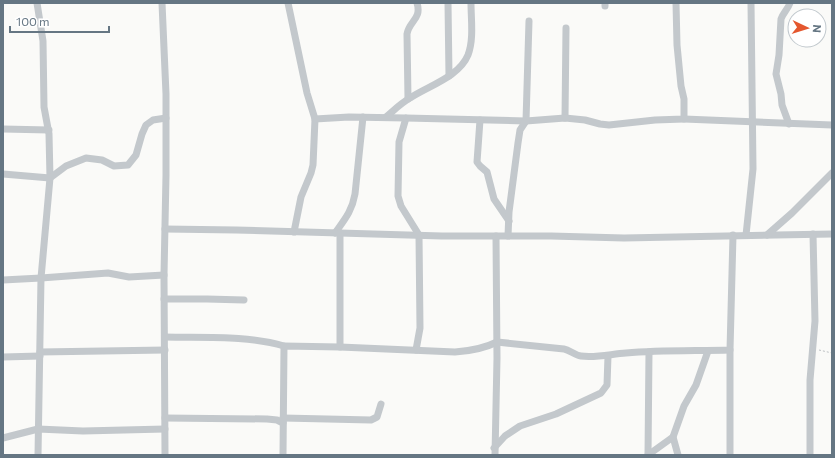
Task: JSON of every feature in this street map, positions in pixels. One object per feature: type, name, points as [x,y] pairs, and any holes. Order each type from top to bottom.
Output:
[{"type":"street","points":[[37,3],[43,41],[44,107],[48,130],[50,178],[41,278],[38,455]]},
{"type":"street","points":[[162,3],[166,118],[164,275],[165,455]]},
{"type":"street","points":[[288,3],[307,93],[315,119],[313,165],[301,197],[294,232]]},
{"type":"street","points":[[408,99],[407,34],[419,12],[418,3]]},
{"type":"street","points":[[448,3],[449,76]]},
{"type":"street","points":[[386,117],[408,99],[449,76],[463,63],[471,43],[471,3]]},
{"type":"street","points":[[676,3],[677,44],[681,86],[684,99],[684,119]]},
{"type":"street","points":[[746,235],[753,169],[751,3]]},
{"type":"street","points":[[789,124],[782,105],[776,74],[779,55],[781,19],[790,3]]},
{"type":"street","points":[[508,236],[520,130],[526,121],[529,21]]},
{"type":"street","points":[[565,118],[566,28]]},
{"type":"street","points":[[340,347],[337,233],[353,206],[363,117]]},
{"type":"street","points":[[315,119],[386,117],[526,121],[565,118],[609,125],[655,120],[684,119],[832,125]]},
{"type":"street","points":[[3,174],[50,178],[66,166],[86,158],[102,160],[114,166],[128,165],[136,155],[146,125],[153,120],[166,118]]},
{"type":"street","points":[[406,118],[400,133],[399,142],[398,196],[401,206],[419,235],[420,328],[416,350]]},
{"type":"street","points":[[480,120],[477,162],[487,172],[494,199],[509,221]]},
{"type":"street","points":[[3,129],[48,130]]},
{"type":"street","points":[[767,235],[792,213],[832,173]]},
{"type":"street","points":[[165,230],[624,238],[832,234]]},
{"type":"street","points":[[810,455],[810,380],[814,349],[815,269],[813,234]]},
{"type":"street","points":[[495,451],[497,395],[496,236]]},
{"type":"street","points":[[730,455],[730,350],[733,236]]},
{"type":"street","points":[[3,280],[108,272],[128,277],[164,275]]},
{"type":"street","points":[[164,299],[244,300]]},
{"type":"street","points":[[165,337],[241,339],[270,342],[284,346],[472,351],[497,342],[564,349],[581,356],[608,356],[626,353],[649,352],[730,350]]},
{"type":"street","points":[[283,455],[284,346]]},
{"type":"street","points":[[3,357],[40,354],[165,350]]},
{"type":"street","points":[[678,455],[673,437],[684,406],[696,385],[708,350]]},
{"type":"street","points":[[648,455],[649,352]]},
{"type":"street","points":[[495,451],[505,436],[520,426],[556,414],[601,393],[607,385],[608,356]]},
{"type":"street","points":[[165,418],[267,419],[283,421],[371,420],[377,417],[381,404]]},
{"type":"street","points":[[3,438],[38,429],[82,431],[165,429]]},
{"type":"street","points":[[648,455],[673,437]]},
{"type":"path","points":[[814,349],[832,353]]}]
